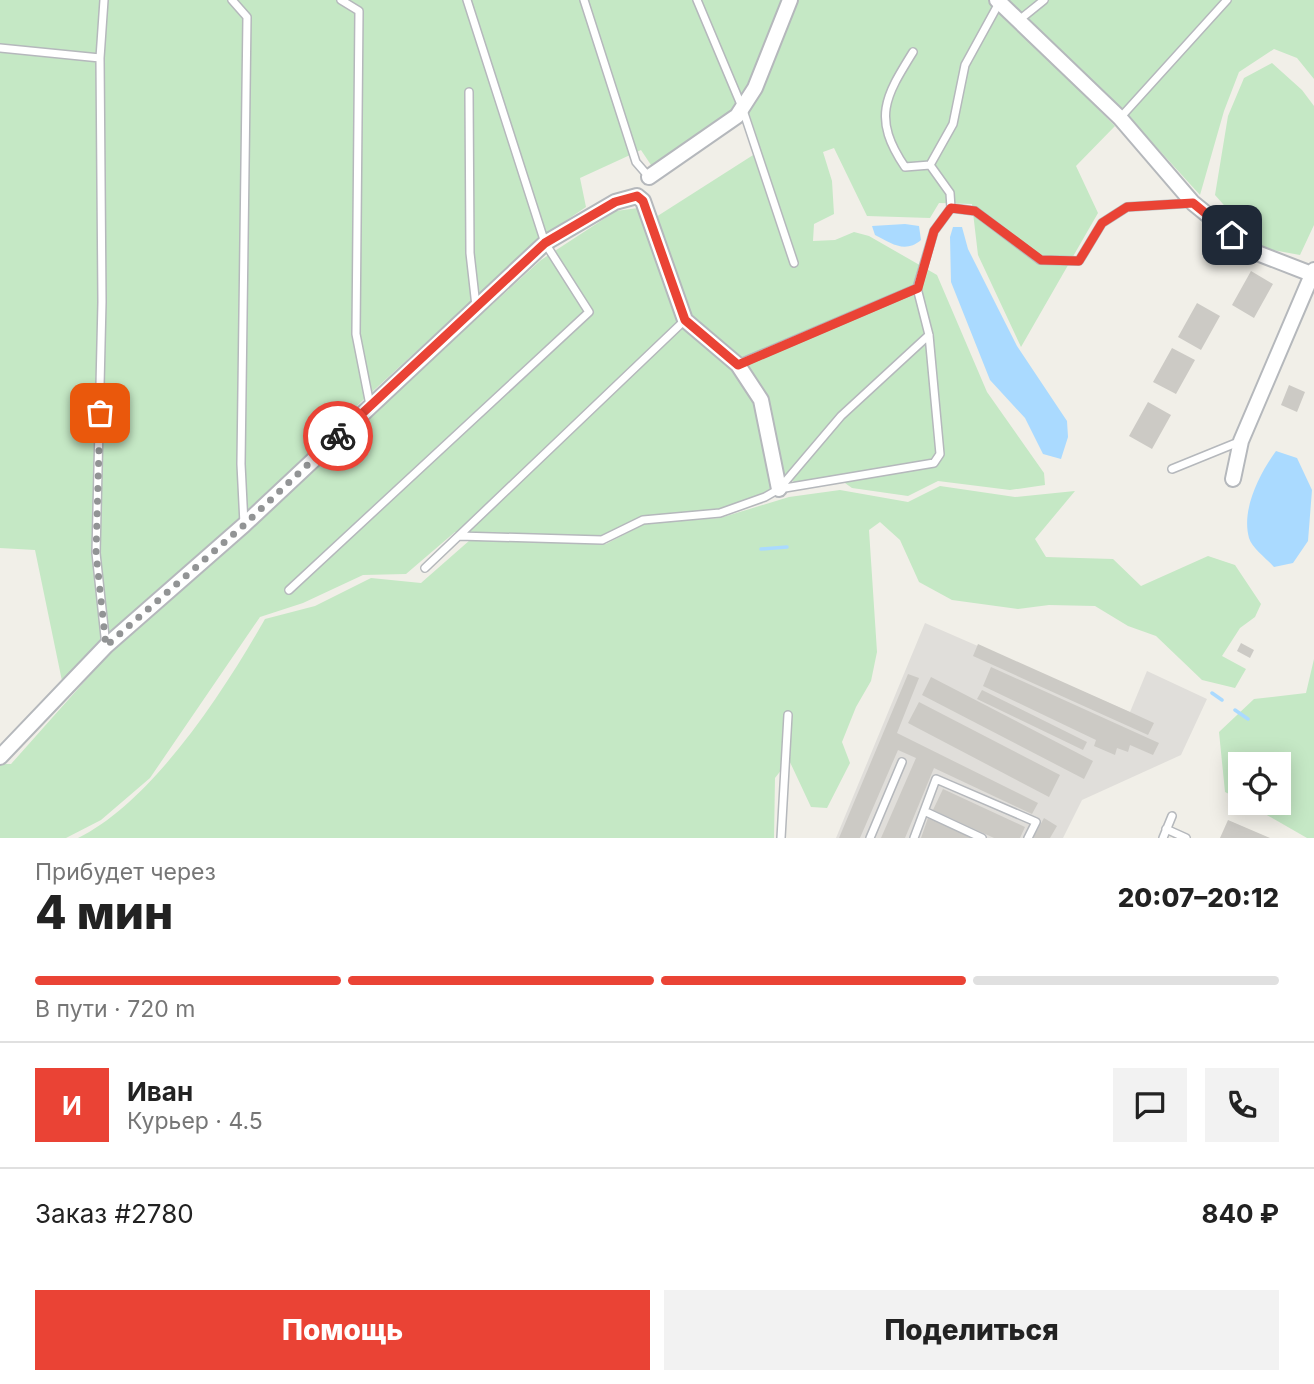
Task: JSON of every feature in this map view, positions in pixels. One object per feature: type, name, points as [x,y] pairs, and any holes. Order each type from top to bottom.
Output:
[{"type":"street","points":[[649,177],[737,116],[754,88],[790,0]]},
{"type":"street","points":[[998,1],[1120,118],[1193,203],[1252,251],[1313,273],[1241,441],[1233,479]]},
{"type":"street","points":[[1,760],[106,646],[244,525],[545,243],[615,202],[637,196],[643,201],[685,320],[738,365],[761,400],[779,489]]},
{"type":"lane","points":[[104,0],[100,58],[102,302],[96,553],[106,646]]},
{"type":"lane","points":[[232,0],[247,17],[241,464],[244,525]]},
{"type":"lane","points":[[341,0],[359,12],[356,334],[370,405]]},
{"type":"lane","points":[[289,590],[589,312],[545,243],[467,0]]},
{"type":"lane","points":[[584,0],[636,162],[649,177]]},
{"type":"lane","points":[[697,0],[742,107],[794,263]]},
{"type":"lane","points":[[1017,21],[1045,0]]},
{"type":"lane","points":[[1120,118],[1227,0]]},
{"type":"lane","points":[[930,165],[953,124],[965,65],[998,1]]},
{"type":"lane","points":[[0,48],[100,58]]},
{"type":"lane","points":[[913,52],[886,97],[888,143],[905,167],[930,165]]},
{"type":"lane","points":[[470,92],[470,253],[476,307]]},
{"type":"lane","points":[[459,536],[602,540],[643,520],[720,513],[779,489],[934,463],[940,454],[929,335],[918,288],[934,231],[951,208],[950,192],[930,165]]},
{"type":"lane","points":[[951,208],[975,211],[1041,260],[1079,261],[1102,223],[1127,207],[1193,203]]},
{"type":"lane","points":[[738,365],[918,288]]},
{"type":"lane","points":[[425,568],[685,320]]},
{"type":"lane","points":[[779,489],[841,416],[929,335]]},
{"type":"lane","points":[[1172,469],[1241,441]]},
{"type":"lane","points":[[781,838],[788,715]]},
{"type":"lane","points":[[870,838],[902,762]]},
{"type":"lane","points":[[914,838],[936,779],[1036,822],[1028,838]]},
{"type":"lane","points":[[924,811],[982,838]]},
{"type":"lane","points":[[1163,838],[1172,816]]},
{"type":"lane","points":[[1166,829],[1186,838]]},
{"type":"shaded area","points":[[925,623],[1130,712],[1147,671],[1207,699],[1181,755],[1082,800],[1063,838],[836,838]]},
{"type":"green space","points":[[0,0],[783,0],[750,85],[733,112],[653,168],[641,150],[580,178],[586,207],[539,239],[361,402],[236,525],[117,628],[62,681],[35,550],[0,548]]},
{"type":"green space","points":[[797,0],[989,0],[1115,126],[1076,166],[1098,213],[1021,347],[978,255],[972,204],[939,203],[930,218],[867,216],[834,148],[823,152],[832,181],[834,214],[814,224],[813,241],[835,240],[854,232],[869,236],[937,275],[987,392],[1044,473],[1045,485],[1010,490],[938,481],[908,496],[852,488],[835,476],[795,483],[782,471],[737,355],[687,311],[656,217],[761,150],[747,107],[764,82]]},
{"type":"green space","points":[[1007,0],[1314,0],[1314,79],[1297,58],[1274,49],[1239,72],[1224,111],[1200,195],[1129,117]]},
{"type":"green space","points":[[1272,63],[1302,90],[1314,106],[1314,225],[1300,255],[1262,248],[1215,195],[1228,116],[1244,78]]},
{"type":"green space","points":[[638,208],[674,313],[731,370],[757,404],[773,490],[719,509],[644,516],[600,536],[455,532],[406,574],[363,575],[303,603],[260,617],[150,778],[101,820],[66,838],[0,838],[0,764],[11,764],[109,654],[541,260],[616,211]]},
{"type":"green space","points":[[940,486],[1015,497],[1075,491],[1035,539],[1046,557],[1113,559],[1141,586],[1208,556],[1235,565],[1261,604],[1255,617],[1240,628],[1222,656],[1246,669],[1235,688],[1202,680],[1156,636],[1128,626],[1095,606],[1049,605],[1018,609],[952,600],[919,582],[900,540],[880,522],[869,530],[877,652],[871,681],[856,707],[842,742],[850,763],[827,808],[811,807],[789,760],[775,778],[774,838],[78,838],[106,821],[133,798],[184,742],[208,710],[265,619],[315,606],[371,578],[421,583],[470,540],[606,544],[646,523],[720,518],[789,497],[840,490],[908,502]]},
{"type":"green space","points":[[1314,659],[1314,838],[1307,838],[1267,815],[1291,815],[1291,752],[1228,752],[1228,794],[1225,792],[1219,732],[1254,699],[1306,693]]},
{"type":"water","points":[[872,226],[919,226],[921,240],[904,247],[875,235]]},
{"type":"water","points":[[953,227],[962,227],[968,249],[1017,346],[1067,421],[1068,437],[1061,459],[1043,454],[1025,418],[990,380],[951,282],[950,237]]},
{"type":"water","points":[[1276,451],[1297,458],[1312,490],[1308,541],[1293,563],[1274,567],[1253,546],[1247,527],[1254,492]]},
{"type":"building","points":[[1251,271],[1273,284],[1254,318],[1232,305]]},
{"type":"building","points":[[1197,303],[1220,316],[1201,350],[1178,337]]},
{"type":"building","points":[[1172,348],[1195,360],[1176,394],[1153,382]]},
{"type":"building","points":[[1289,385],[1305,392],[1297,412],[1281,405]]},
{"type":"building","points":[[1148,402],[1171,415],[1152,449],[1129,436]]},
{"type":"building","points":[[1241,643],[1254,650],[1250,658],[1237,651]]},
{"type":"building","points":[[978,644],[1154,723],[1148,735],[973,656]]},
{"type":"building","points":[[991,667],[1159,743],[1153,755],[1130,745],[1128,752],[1117,748],[1115,755],[1094,746],[1096,740],[983,686]]},
{"type":"building","points":[[908,674],[919,678],[897,733],[1038,803],[1032,814],[934,768],[905,838],[881,838],[916,758],[898,750],[860,838],[839,838]]},
{"type":"building","points":[[931,677],[1093,761],[1084,779],[922,695]]},
{"type":"building","points":[[982,690],[1087,742],[1083,750],[977,699]]},
{"type":"building","points":[[919,702],[1060,775],[1049,797],[908,723]]},
{"type":"building","points":[[943,789],[1025,827],[1020,838],[994,838],[933,810]]},
{"type":"building","points":[[928,818],[972,838],[921,838]]},
{"type":"building","points":[[1044,818],[1057,826],[1050,838],[1033,838]]},
{"type":"building","points":[[1228,820],[1270,838],[1220,838]]},
{"type":"waterway","points":[[761,549],[787,547]]},
{"type":"waterway","points":[[1212,693],[1222,700]]},
{"type":"waterway","points":[[1235,710],[1248,719]]},
{"type":"way so far","points":[[100,413],[96,553],[106,646],[244,525],[338,436]]},
{"type":"route","points":[[338,436],[545,243],[615,202],[637,196],[643,201],[685,320],[738,365],[918,288],[934,231],[951,208],[975,211],[1041,260],[1079,261],[1102,223],[1127,207],[1193,203],[1232,235]]}]
